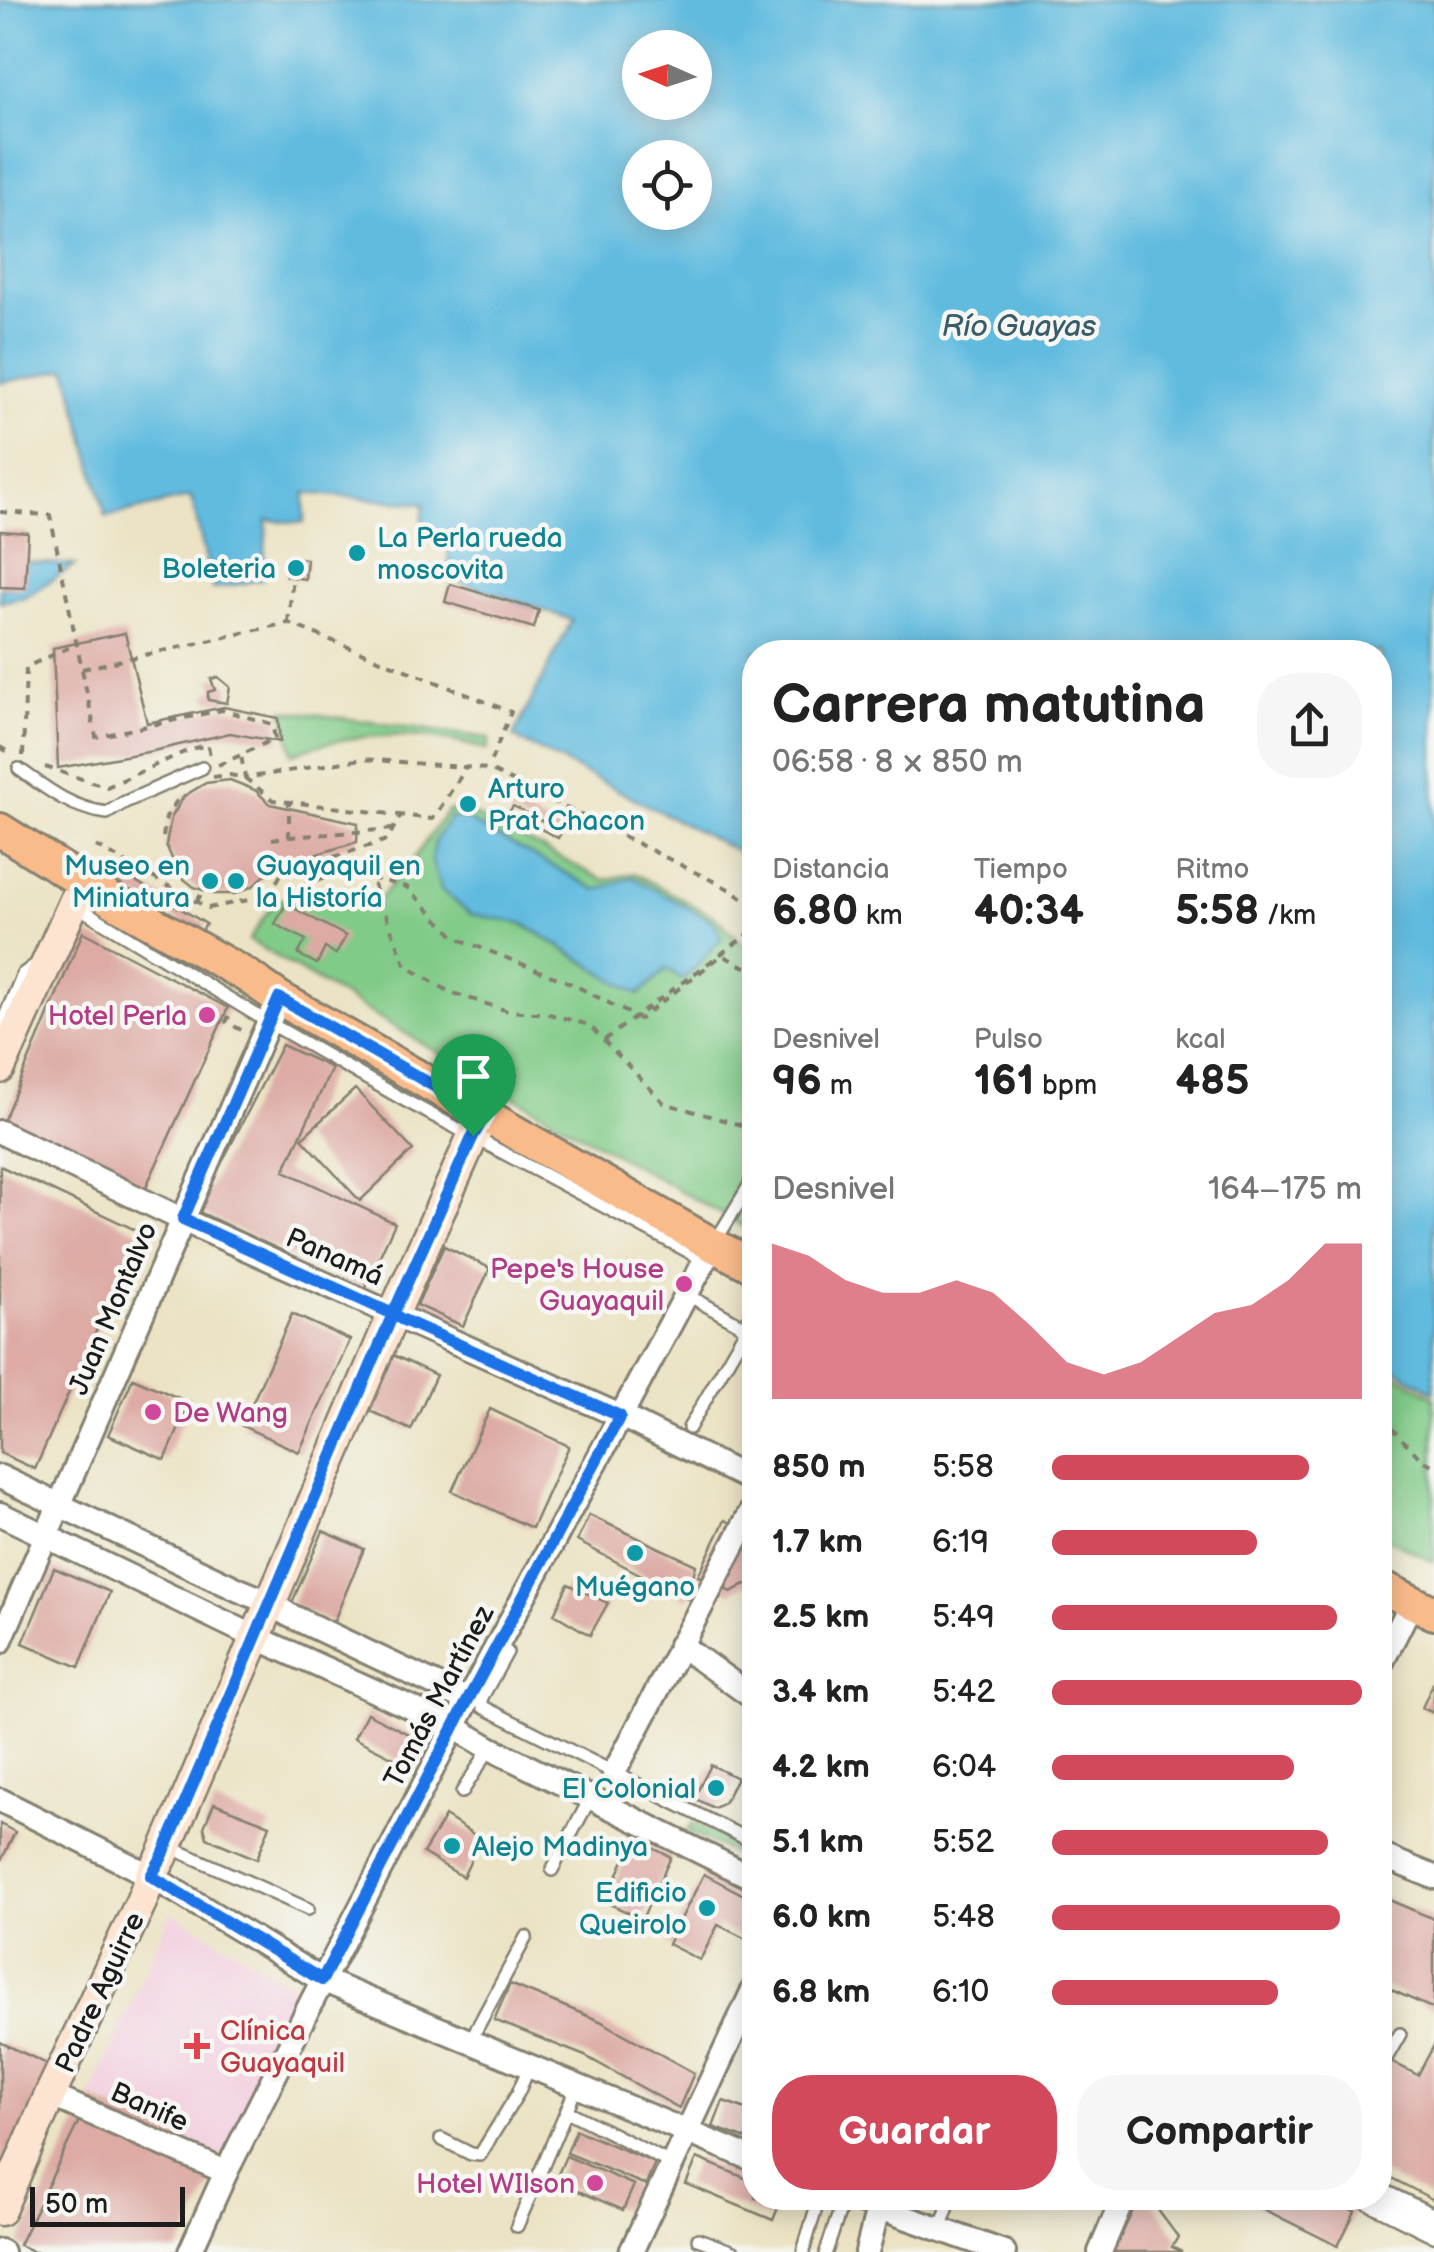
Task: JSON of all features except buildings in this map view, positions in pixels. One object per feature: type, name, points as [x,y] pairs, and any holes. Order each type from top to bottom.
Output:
[{"type":"main road","points":[[0,830],[82,882],[247,976],[274,1010],[708,1253],[742,1262]]},
{"type":"main road","points":[[0,1068],[82,882]]},
{"type":"main road","name":"Padre Aguirre","points":[[0,2210],[142,1902],[393,1314],[479,1126]]},
{"type":"main road","points":[[1392,1592],[1423,1607]]},
{"type":"street","name":"Juan Montalvo","points":[[0,1642],[274,1010]]},
{"type":"street","name":"Panamá","points":[[0,1132],[742,1476]]},
{"type":"street","name":"Tomás Martínez","points":[[190,2252],[322,1980],[468,1700],[624,1418],[708,1253]]},
{"type":"street","points":[[0,1477],[272,1603],[468,1700]]},
{"type":"street","points":[[0,1514],[255,1637],[454,1727],[742,1873]]},
{"type":"street","points":[[614,1774],[742,1528]]},
{"type":"street","points":[[1392,1650],[1423,1607]]},
{"type":"street","points":[[680,1645],[742,1690]]},
{"type":"street","points":[[0,1800],[151,1876],[322,1980],[742,2155]]},
{"type":"street","points":[[1392,1860],[1434,1878]]},
{"type":"street","points":[[630,2252],[742,2014]]},
{"type":"street","name":"Banife","points":[[50,2095],[226,2172]]},
{"type":"street","points":[[1392,2202],[1434,2221]]},
{"type":"street","points":[[867,2252],[878,2210]]},
{"type":"street","points":[[884,2210],[1004,2252]]},
{"type":"street","points":[[1100,2252],[1118,2210]]},
{"type":"lane","points":[[19,769],[84,810],[108,813],[124,802],[203,773]]},
{"type":"lane","points":[[0,1028],[24,974],[49,954]]},
{"type":"lane","name":"Tomás Martínez","points":[[708,1253],[742,1197]]},
{"type":"lane","points":[[708,1253],[709,1268],[695,1298],[624,1418],[482,1700],[483,1707],[742,1837]]},
{"type":"lane","points":[[695,1298],[742,1326]]},
{"type":"lane","points":[[689,1428],[742,1337]]},
{"type":"lane","points":[[462,1792],[490,1748]]},
{"type":"lane","points":[[552,1870],[592,1798]]},
{"type":"lane","points":[[166,1846],[308,1909]]},
{"type":"lane","points":[[470,2041],[526,1938]]},
{"type":"lane","points":[[1392,2048],[1400,2034]]},
{"type":"lane","points":[[441,2139],[480,2154],[530,2065]]},
{"type":"lane","points":[[517,2226],[577,2086]]},
{"type":"lane","points":[[567,2112],[672,2164]]},
{"type":"lane","points":[[804,2252],[816,2210]]},
{"type":"lane","points":[[826,2252],[843,2210]]},
{"type":"lane","points":[[940,2230],[947,2210]]},
{"type":"lane","points":[[1381,2210],[1434,2236]]},
{"type":"lane","points":[[698,2238],[733,2252]]},
{"type":"path","points":[[0,512],[50,515],[96,737],[222,710],[272,724],[275,738],[242,755],[245,778],[273,800],[434,819],[466,766]]},
{"type":"path","points":[[288,623],[293,577]]},
{"type":"path","points":[[82,669],[288,623],[510,712],[488,769]]},
{"type":"path","points":[[0,747],[22,760],[26,667],[77,644]]},
{"type":"path","points":[[40,765],[108,787],[190,748]]},
{"type":"path","points":[[203,773],[245,778],[362,759],[488,769],[742,898]]},
{"type":"path","points":[[162,837],[166,817],[181,794]]},
{"type":"path","points":[[288,837],[289,802]]},
{"type":"path","points":[[269,896],[281,874],[387,840],[402,815]]},
{"type":"path","points":[[272,839],[394,829]]},
{"type":"path","points":[[96,846],[208,908],[269,896],[347,870],[406,887],[456,938],[570,983],[640,1019],[722,955],[742,965]]},
{"type":"path","points":[[290,862],[291,871]]},
{"type":"path","points":[[371,878],[406,966],[450,992],[508,1010],[549,1014],[589,1025],[664,1103],[742,1124]]},
{"type":"path","points":[[196,902],[203,890]]},
{"type":"path","points":[[604,1040],[742,938]]},
{"type":"path","points":[[1392,1429],[1421,1459],[1434,1466]]},
{"type":"shaded area","name":"Clínica Guayaquil","points":[[171,1912],[308,1994],[226,2157],[90,2097]]},
{"type":"green space","points":[[283,710],[489,738],[487,750],[440,739],[390,736],[340,741],[293,754]]},
{"type":"green space","points":[[463,809],[604,880],[634,873],[717,918],[742,943],[742,1226],[460,1066],[249,940],[276,899],[372,907],[415,857],[447,811]],"holes":[[[450,818],[465,819],[597,890],[682,979],[667,968],[639,995],[521,923]]]},
{"type":"green space","points":[[1392,1372],[1434,1397],[1434,1562],[1392,1541]]},
{"type":"green space","points":[[693,1823],[742,1848],[742,1858],[687,1831]]},
{"type":"water","name":"Río Guayas","points":[[0,0],[1434,0],[1434,1392],[1392,1367],[1392,640],[742,640],[742,853],[513,737],[572,620],[449,578],[448,538],[421,534],[424,504],[305,493],[304,523],[267,520],[263,579],[213,589],[191,497],[106,517],[67,369],[0,383]]},
{"type":"water","points":[[26,562],[75,565],[25,597],[0,602],[0,587],[25,587]]},
{"type":"water","points":[[450,818],[465,819],[597,890],[632,877],[714,922],[722,937],[682,980],[667,968],[639,995],[522,923],[471,914],[441,890],[431,859],[435,841]]},
{"type":"place","name":"La Perla rueda moscovita","points":[[357,553]]},
{"type":"place","name":"Boleteria","points":[[296,568]]},
{"type":"place","name":"Arturo Prat Chacon","points":[[468,804]]},
{"type":"place","name":"Museo en Miniatura","points":[[210,881]]},
{"type":"place","name":"Guayaquil en la Historía","points":[[236,881]]},
{"type":"place","name":"Hotel Perla","points":[[207,1015]]},
{"type":"place","name":"Pepe's House Guayaquil","points":[[684,1284]]},
{"type":"place","name":"De Wang","points":[[153,1412]]},
{"type":"place","name":"Muégano","points":[[635,1553]]},
{"type":"place","name":"El Colonial","points":[[716,1788]]},
{"type":"place","name":"Alejo Madinya","points":[[452,1846]]},
{"type":"place","name":"Edificio Queirolo","points":[[707,1908]]},
{"type":"place","name":"Clínica Guayaquil","points":[[197,2046]]},
{"type":"place","name":"Hotel WIlson","points":[[595,2183]]},
{"type":"route","points":[[473,1136],[393,1314],[162,1857],[151,1876],[322,1980],[620,1416],[401,1319],[393,1314],[183,1219],[279,998],[485,1115],[473,1136]]}]
